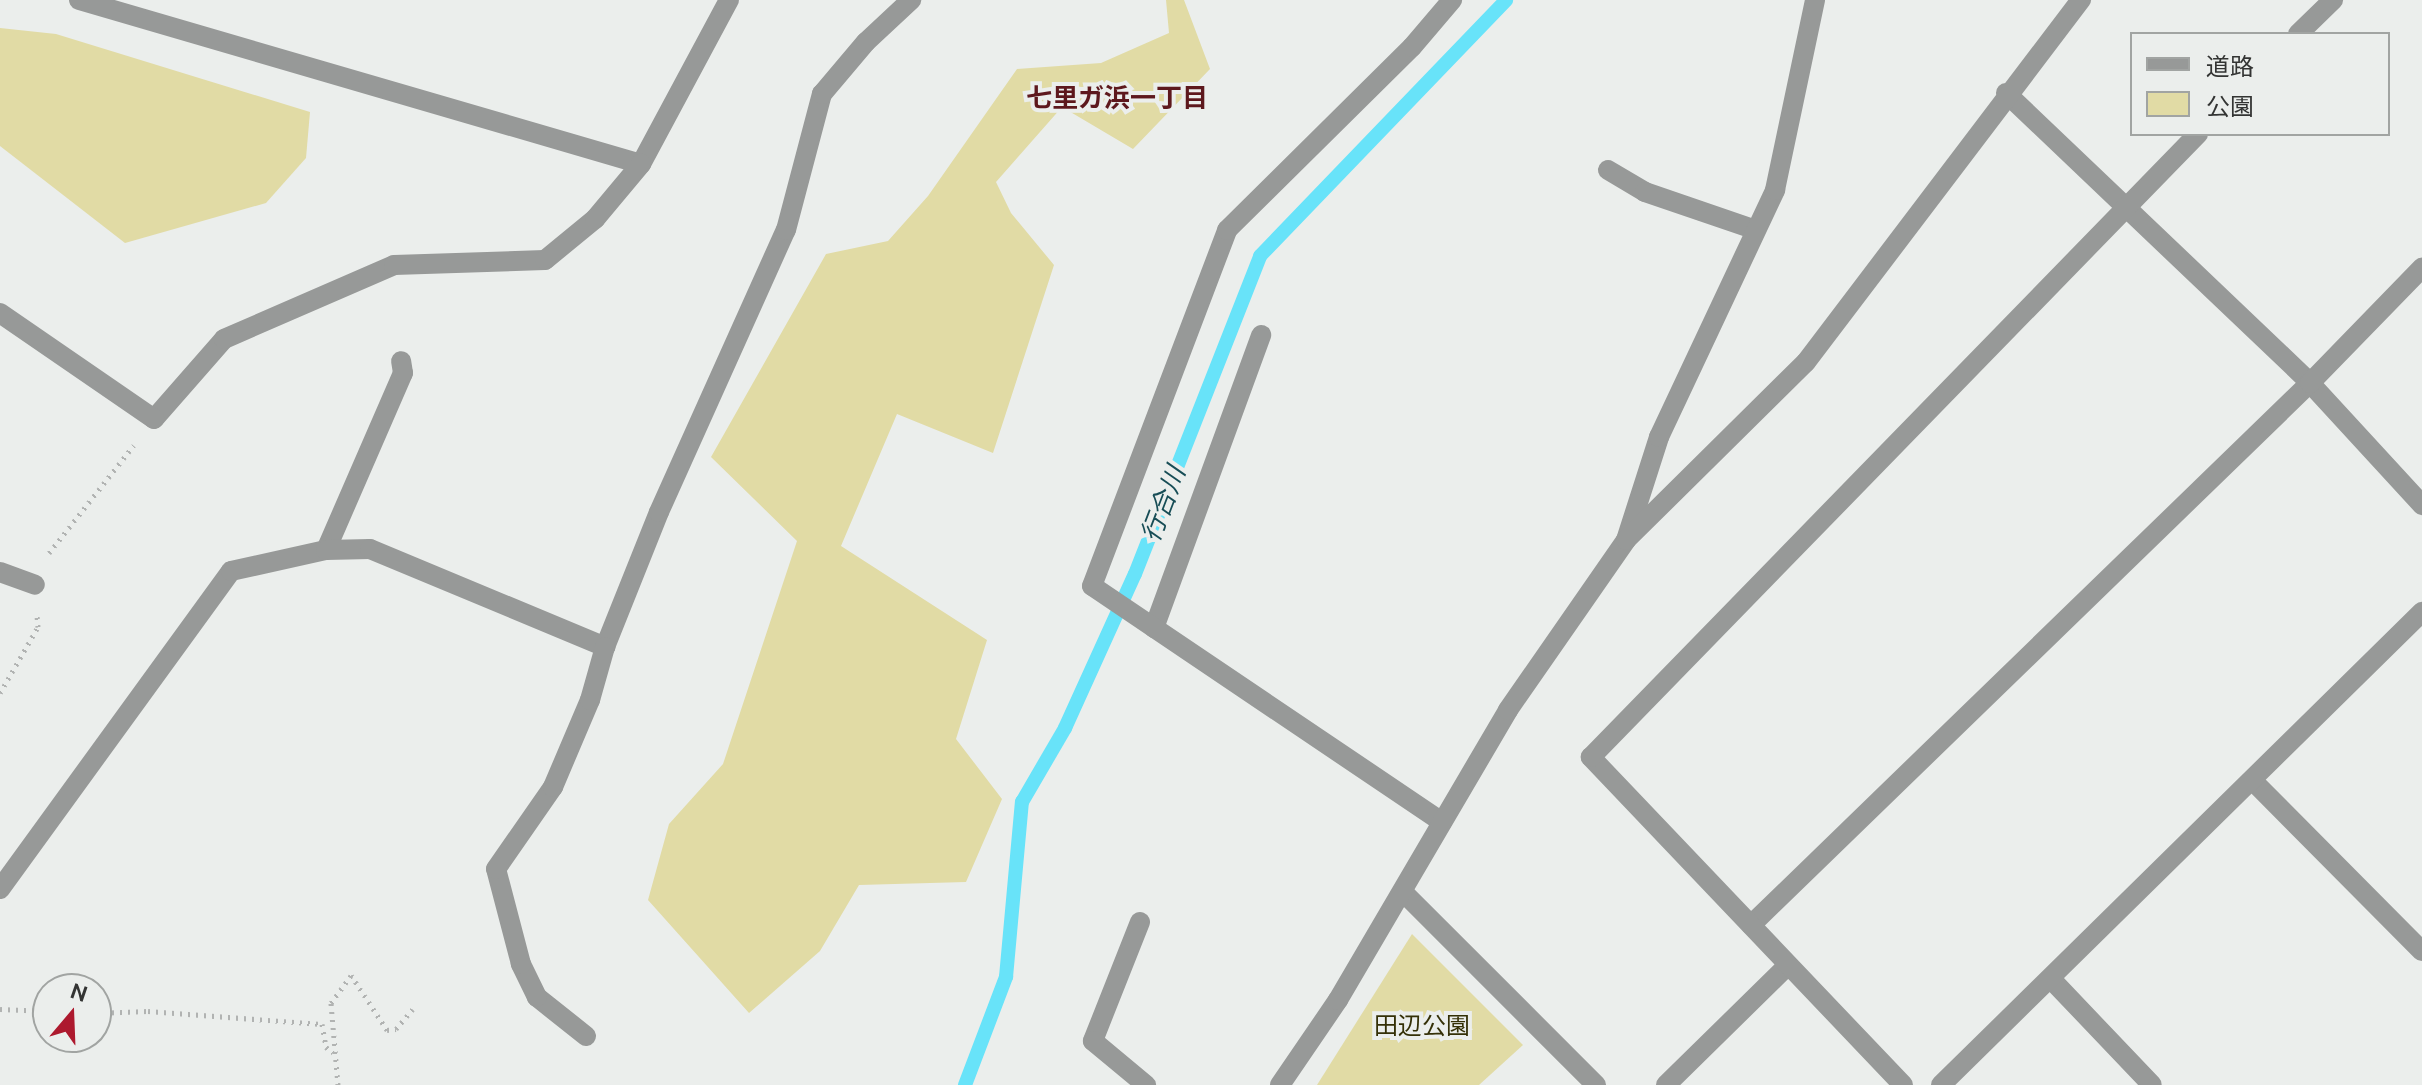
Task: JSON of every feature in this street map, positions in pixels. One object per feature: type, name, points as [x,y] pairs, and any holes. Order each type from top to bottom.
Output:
[{"type":"street","points":[[0,313],[154,419],[224,339],[394,265],[545,260],[595,219],[641,164],[729,0]]},
{"type":"street","points":[[586,1036],[537,997],[521,964],[496,869],[553,787],[590,700],[605,647],[659,512],[786,230],[822,94],[866,42],[911,0]]},
{"type":"street","points":[[1442,822],[1092,586],[1227,230],[1412,47],[1452,0]]},
{"type":"street","points":[[1626,540],[1659,437],[1775,190],[1815,0]]},
{"type":"street","points":[[1280,1085],[1403,892],[1508,710],[1626,540],[1806,362],[2006,93],[2081,0]]},
{"type":"street","points":[[2300,32],[2333,0]]},
{"type":"street","points":[[88,1],[641,164]]},
{"type":"street","points":[[2006,93],[2123,208],[2310,383],[2422,505]]},
{"type":"street","points":[[1903,1085],[1591,757],[2196,136]]},
{"type":"street","points":[[1608,170],[1645,192],[1756,230]]},
{"type":"street","points":[[1751,925],[2310,383],[2422,268]]},
{"type":"street","points":[[1154,628],[1261,335]]},
{"type":"street","points":[[326,550],[403,373],[401,361]]},
{"type":"street","points":[[0,889],[231,571],[326,550],[370,549],[605,647]]},
{"type":"street","points":[[0,572],[35,585]]},
{"type":"street","points":[[1941,1085],[2254,782],[2422,612]]},
{"type":"street","points":[[2254,782],[2422,951]]},
{"type":"street","points":[[1403,892],[1596,1085]]},
{"type":"street","points":[[1140,922],[1093,1041],[1146,1085]]},
{"type":"street","points":[[1666,1085],[1787,966]]},
{"type":"street","points":[[2051,979],[2152,1085]]},
{"type":"path","points":[[0,693],[38,627],[35,585],[52,547],[154,419]]},
{"type":"path","points":[[338,1085],[331,1003],[351,975],[387,1030],[396,1029],[413,1009]]},
{"type":"path","points":[[0,1009],[32,1010]]},
{"type":"path","points":[[112,1012],[148,1011],[322,1024],[326,1047],[333,1053]]},
{"type":"green space","points":[[1166,0],[1184,0],[1210,69],[1133,149],[1062,107],[996,182],[1011,213],[1054,265],[993,453],[897,414],[841,546],[987,640],[956,739],[1002,799],[966,882],[859,885],[820,951],[749,1013],[648,900],[669,824],[723,764],[797,541],[711,457],[826,254],[888,241],[928,196],[1017,69],[1101,63],[1169,33]]},
{"type":"green space","points":[[0,28],[56,34],[310,112],[306,158],[266,203],[125,243],[0,146]]},
{"type":"green space","name":"田辺公園","points":[[1412,934],[1523,1045],[1479,1085],[1317,1085]]},
{"type":"waterway","name":"行合川","points":[[965,1085],[1006,977],[1022,802],[1065,728],[1135,574],[1260,256],[1506,0]]},
{"type":"district","name":"七里ガ浜一丁目","points":[[1117,98]]}]
